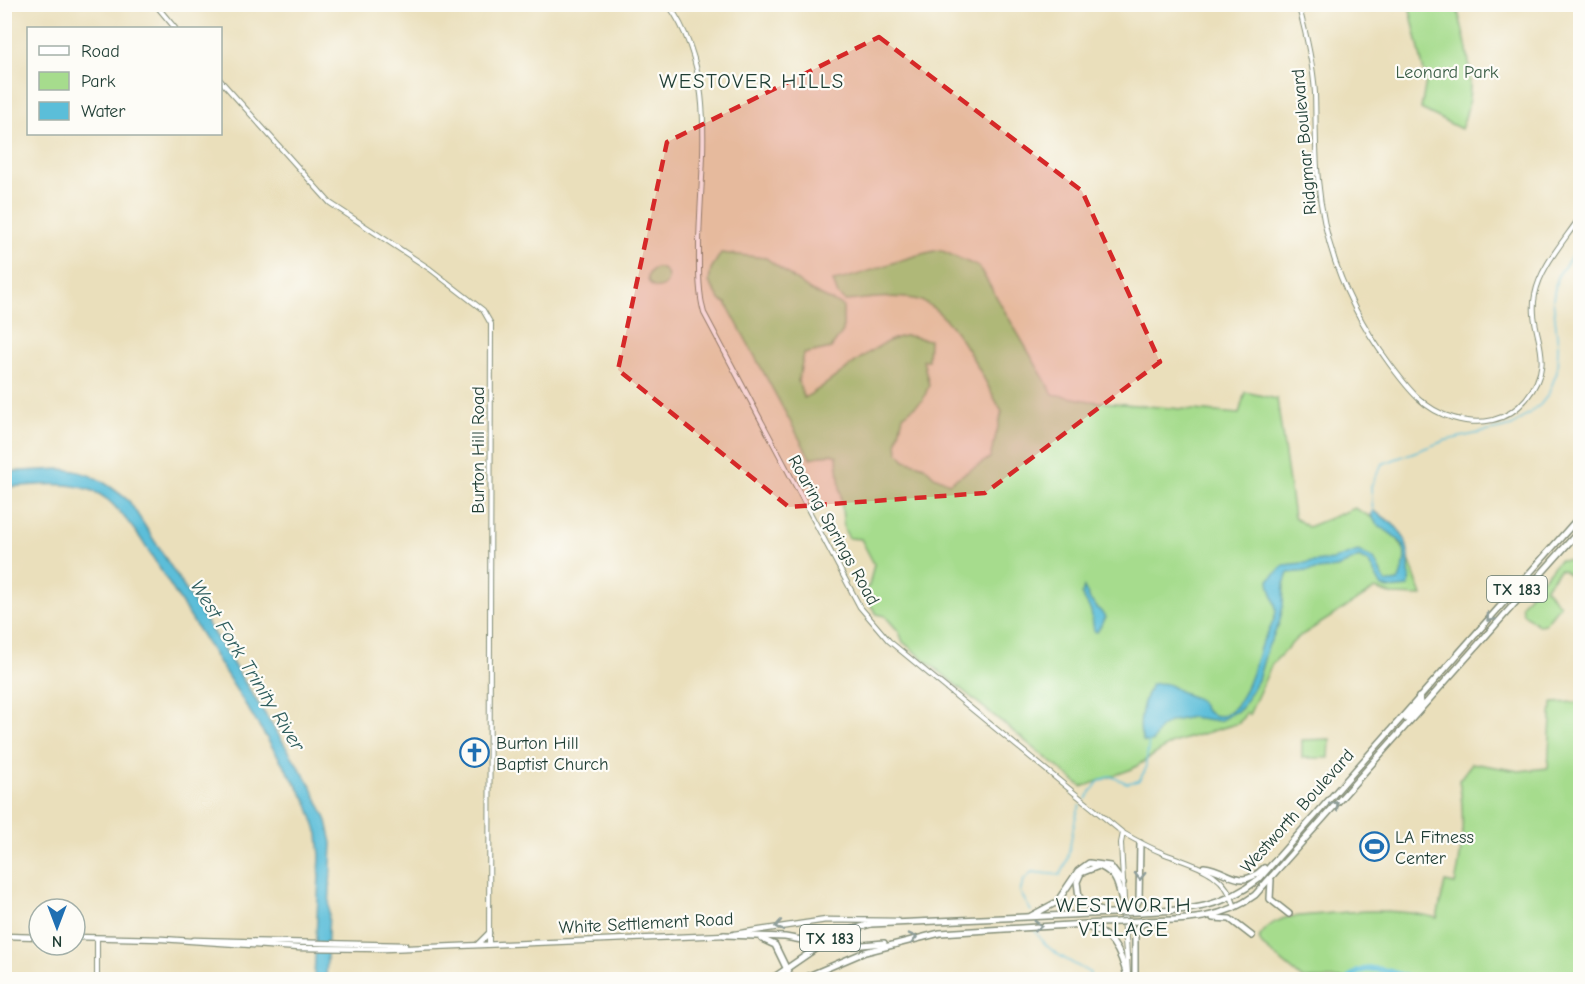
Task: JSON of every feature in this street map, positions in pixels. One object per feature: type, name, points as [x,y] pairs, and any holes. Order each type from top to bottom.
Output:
[{"type":"main road","name":"Westworth Boulevard","points":[[1109,913],[1137,910],[1188,910],[1232,898],[1259,879],[1581,516]]},
{"type":"main road","name":"Westworth Boulevard","points":[[799,980],[847,958],[894,943],[958,930],[1188,919],[1235,908],[1255,895],[1272,878],[1581,530]]},
{"type":"main road","points":[[1389,744],[1391,737],[1421,702],[1419,698]]},
{"type":"main road","points":[[1355,783],[1358,775],[1377,755],[1375,748]]},
{"type":"main road","points":[[1137,910],[1140,843]]},
{"type":"main road","points":[[1204,867],[1213,868],[1230,878],[1245,879],[1257,875],[1281,853]]},
{"type":"main road","points":[[1026,918],[1057,902],[1078,871],[1089,863],[1110,866],[1123,883]]},
{"type":"main road","points":[[1109,913],[1090,907],[1079,897],[1077,882],[1081,873],[1099,866],[1107,870],[1119,884],[1121,898]]},
{"type":"main road","points":[[1272,878],[1270,899],[1289,914]]},
{"type":"main road","points":[[1188,910],[1188,919]]},
{"type":"main road","name":"TX 183","points":[[771,979],[822,944],[858,927],[900,921],[1026,918],[1109,913]]},
{"type":"main road","points":[[1006,918],[1006,927]]},
{"type":"main road","points":[[1199,918],[1230,919],[1252,936]]},
{"type":"main road","name":"White Settlement Road","points":[[87,938],[299,945],[429,946],[724,935],[826,920],[900,921]]},
{"type":"main road","points":[[957,920],[958,930]]},
{"type":"main road","points":[[1135,980],[1136,930],[1140,924],[1163,920]]},
{"type":"main road","points":[[1070,924],[1096,930],[1113,940],[1124,961],[1128,980]]},
{"type":"main road","points":[[477,944],[489,933]]},
{"type":"main road","points":[[724,935],[785,937],[855,947],[894,943]]},
{"type":"main road","points":[[4,936],[27,937]]},
{"type":"main road","points":[[752,936],[775,945],[792,980]]},
{"type":"main road","points":[[771,979],[780,959]]},
{"type":"street","points":[[155,4],[174,27]]},
{"type":"street","name":"Roaring Springs Road","points":[[668,4],[692,49],[703,98],[699,279],[704,313],[857,602],[868,619],[889,641],[1123,833],[1140,843],[1204,867],[1223,883],[1235,908]]},
{"type":"street","name":"Ridgmar Boulevard","points":[[1298,4],[1313,70],[1318,182],[1329,247],[1347,292],[1365,328],[1418,400],[1447,416],[1481,423],[1508,414],[1526,400],[1538,380],[1543,360],[1534,304],[1538,282],[1581,217]]},
{"type":"street","name":"Burton Hill Road","points":[[222,82],[330,203],[430,269],[483,310],[491,324],[489,944]]},
{"type":"street","points":[[1123,833],[1121,843],[1128,980]]},
{"type":"street","points":[[1121,898],[1128,980]]},
{"type":"street","points":[[97,938],[97,980]]},
{"type":"highlighted area","points":[[879,37],[1082,191],[1160,362],[985,493],[789,507],[618,370],[667,142]]},
{"type":"green space","name":"Leonard Park","points":[[1409,5],[1456,5],[1467,51],[1470,83],[1466,114],[1461,129],[1421,109],[1426,81]]},
{"type":"green space","points":[[940,250],[979,267],[1053,394],[1090,401],[1239,414],[1245,392],[1277,399],[1294,517],[1308,527],[1355,508],[1392,529],[1409,559],[1422,596],[1393,595],[1375,589],[1297,638],[1272,664],[1249,715],[1246,713],[1239,723],[1172,743],[1132,769],[1082,787],[903,642],[899,632],[885,616],[877,614],[860,591],[869,586],[874,564],[861,539],[849,538],[844,529],[837,456],[831,454],[810,458],[726,303],[721,301],[709,282],[711,269],[721,253],[766,258],[811,291],[843,306],[843,331],[831,348],[804,354],[798,381],[804,398],[867,354],[893,339],[908,336],[929,340],[928,360],[923,360],[929,385],[923,400],[903,416],[897,441],[898,452],[905,460],[924,466],[934,476],[949,483],[990,458],[1002,412],[966,346],[954,329],[928,304],[897,297],[845,301],[838,295],[833,281]]},
{"type":"green space","points":[[658,268],[665,271],[668,278],[665,285],[658,288],[651,285],[648,278],[651,271]]},
{"type":"green space","points":[[1559,560],[1569,560],[1580,571],[1580,582],[1563,570],[1559,570],[1545,588],[1560,605],[1545,624],[1538,625],[1523,613],[1521,605],[1535,588],[1540,588],[1538,584]]},
{"type":"green space","points":[[1580,702],[1580,979],[1303,979],[1262,945],[1259,938],[1265,930],[1275,922],[1288,917],[1382,911],[1437,918],[1445,882],[1455,884],[1460,858],[1462,819],[1459,780],[1472,763],[1519,771],[1548,768],[1552,703]]},
{"type":"green space","points":[[1330,739],[1329,758],[1302,758],[1302,740]]},
{"type":"water","points":[[61,469],[81,472],[98,479],[129,501],[311,786],[327,821],[332,843],[326,979],[314,979],[320,856],[318,834],[307,802],[141,539],[117,509],[108,500],[85,488],[58,484],[5,487],[4,472]]},
{"type":"water","points":[[1374,511],[1396,527],[1405,540],[1409,557],[1408,587],[1389,589],[1382,587],[1369,563],[1359,557],[1337,568],[1288,573],[1284,584],[1279,624],[1267,649],[1258,680],[1241,709],[1219,721],[1191,717],[1169,722],[1160,728],[1152,742],[1144,742],[1141,736],[1140,721],[1146,696],[1152,684],[1169,685],[1199,700],[1204,709],[1216,716],[1226,714],[1235,707],[1243,695],[1261,645],[1275,616],[1276,607],[1269,580],[1284,565],[1333,560],[1358,551],[1374,559],[1386,583],[1398,581],[1405,557],[1404,548],[1395,537],[1376,522],[1371,515]]},
{"type":"water","points":[[1084,587],[1090,600],[1106,617],[1097,632],[1094,631],[1091,611],[1082,595]]},
{"type":"waterway","points":[[1373,513],[1371,486],[1382,464],[1447,440],[1512,426],[1540,405],[1548,395],[1557,372],[1558,345],[1553,299],[1557,277],[1580,244]]},
{"type":"waterway","points":[[1086,799],[1098,782],[1110,776],[1127,783],[1138,781],[1145,771],[1149,740]]},
{"type":"waterway","points":[[1031,911],[1020,892],[1024,880],[1032,872],[1060,875],[1067,860],[1080,806]]},
{"type":"waterway","points":[[1035,930],[1053,951],[1090,973],[1090,980]]},
{"type":"waterway","points":[[1348,980],[1362,970],[1370,969],[1387,971],[1413,980]]},
{"type":"place","name":"Burton Hill Baptist Church","points":[[475,753]]},
{"type":"place","name":"LA Fitness Center","points":[[1374,847]]},
{"type":"district","name":"WESTOVER HILLS","points":[[752,81]]},
{"type":"district","name":"WESTWORTH VILLAGE","points":[[1124,917]]},
{"type":"water label","name":"West Fork Trinity River","points":[[248,665]]}]
